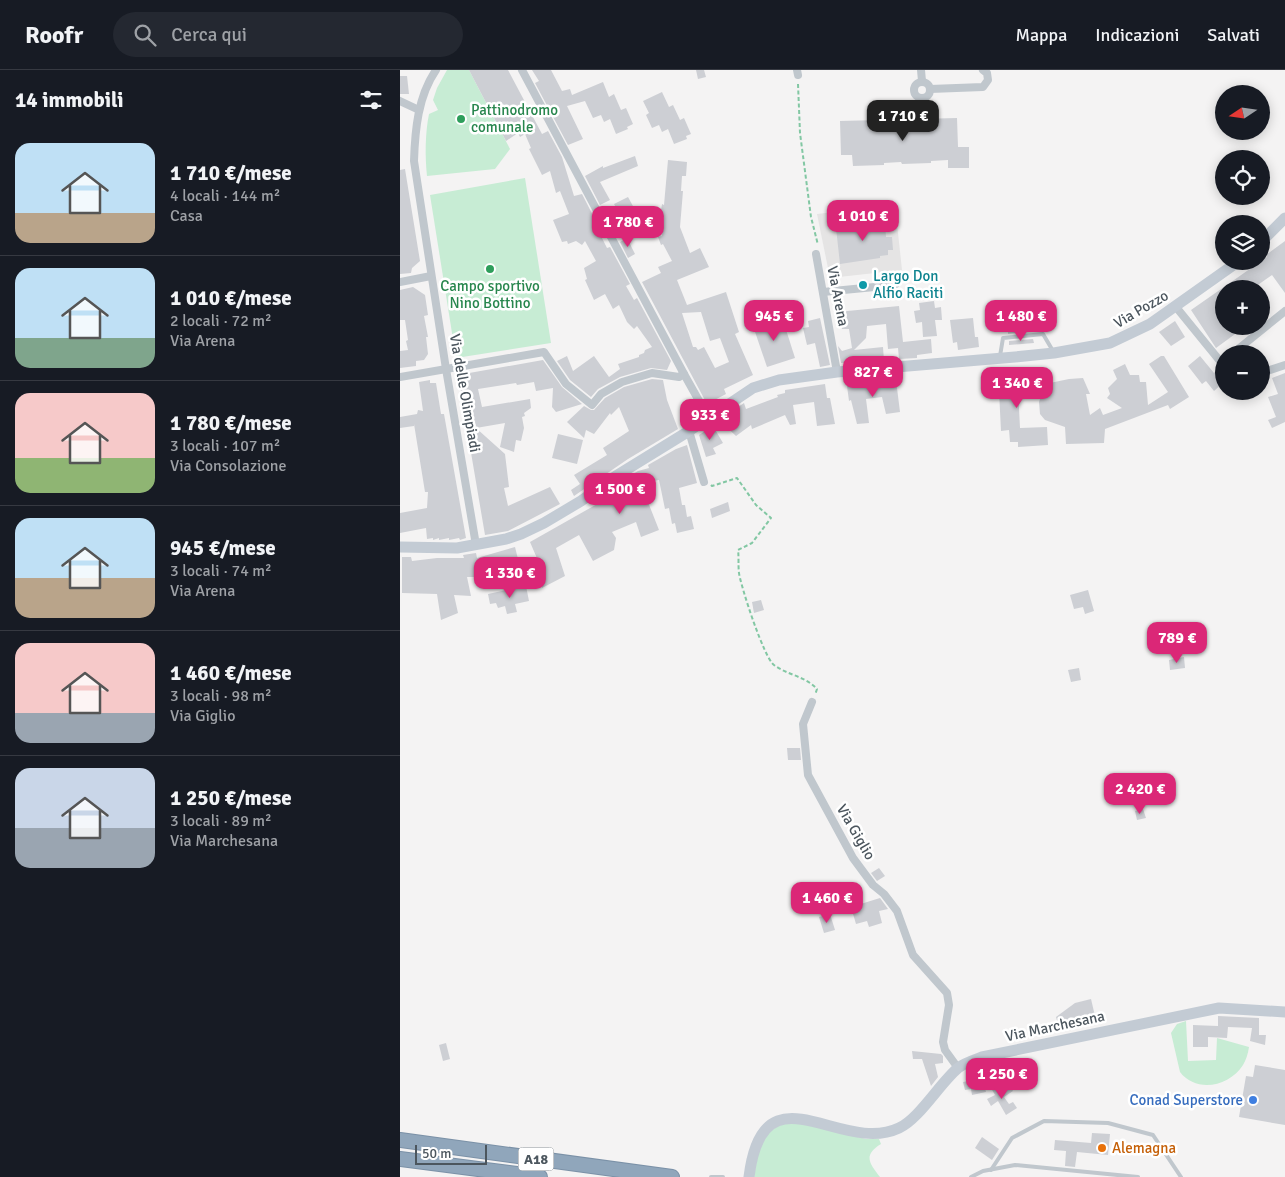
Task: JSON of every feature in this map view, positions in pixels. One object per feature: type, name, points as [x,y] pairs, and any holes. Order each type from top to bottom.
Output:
[{"type":"highway","name":"A18","points":[[400,1140],[672,1177]]},
{"type":"highway","name":"A18","points":[[400,1159],[540,1177]]},
{"type":"street","name":"Via delle Olimpiadi","points":[[436,70],[419,110],[415,131],[414,161],[446,369],[476,545]]},
{"type":"street","points":[[522,70],[708,418]]},
{"type":"street","points":[[921,70],[922,81]]},
{"type":"street","points":[[930,89],[983,87],[988,80],[987,73],[983,70]]},
{"type":"street","points":[[922,81],[914,85],[914,94],[922,98],[926,97],[930,89]]},
{"type":"street","points":[[922,81],[929,85],[930,89]]},
{"type":"street","points":[[400,101],[419,110]]},
{"type":"street","points":[[1270,233],[1285,218]]},
{"type":"street","name":"Via Arena","points":[[816,254],[837,372]]},
{"type":"street","name":"Via Pozzo","points":[[400,547],[457,548],[521,534],[582,501],[616,476],[753,388],[779,380],[837,372],[1054,353],[1110,344],[1150,324],[1227,270]]},
{"type":"street","points":[[400,282],[431,276]]},
{"type":"street","points":[[823,292],[895,285]]},
{"type":"street","points":[[1176,307],[1215,353]]},
{"type":"street","points":[[1243,345],[1285,312]]},
{"type":"street","points":[[400,377],[544,352],[566,384],[592,405],[601,394],[622,382],[652,373],[679,377],[684,374]]},
{"type":"street","points":[[1270,370],[1285,365]]},
{"type":"street","points":[[689,430],[704,482]]},
{"type":"street","name":"Via Giglio","points":[[812,702],[803,724],[808,776],[852,858],[873,886],[884,894],[897,911],[913,955],[947,993],[950,1005],[944,1042],[945,1050],[958,1068]]},
{"type":"street","name":"Via Marchesana","points":[[749,1177],[751,1159],[758,1138],[773,1123],[784,1119],[804,1119],[866,1133],[890,1132],[901,1128],[911,1120],[958,1068],[982,1057],[1219,1008],[1285,1012]]},
{"type":"lane","points":[[1000,358],[1003,338],[1043,334],[1054,353]]},
{"type":"lane","points":[[991,1170],[1012,1138],[1044,1121],[1108,1123],[1154,1135],[1181,1177]]},
{"type":"lane","points":[[971,1177],[1015,1165],[1138,1177]]},
{"type":"lane","points":[[711,1177],[723,1177]]},
{"type":"path","points":[[797,73],[800,133],[811,217],[819,243],[816,254]]},
{"type":"path","points":[[704,482],[712,486],[737,478],[756,504],[771,518],[752,543],[738,550],[740,574],[761,644],[767,657],[775,667],[811,682],[817,689],[812,702]]},
{"type":"shaded area","points":[[895,205],[902,270],[830,278],[817,214]]},
{"type":"green space","name":"Pattinodromo comunale","points":[[447,70],[469,70],[510,149],[495,169],[427,176],[426,145],[429,114],[438,110],[433,100]]},
{"type":"green space","name":"Campo sportivo Nino Bottino","points":[[525,178],[551,343],[456,358],[430,195]]},
{"type":"green space","points":[[1186,1021],[1188,1061],[1216,1060],[1217,1038],[1249,1047],[1245,1061],[1237,1072],[1221,1082],[1203,1085],[1187,1079],[1180,1072],[1171,1033],[1177,1024]]},
{"type":"green space","points":[[783,1124],[804,1124],[866,1139],[879,1139],[881,1144],[872,1152],[870,1159],[880,1177],[754,1177],[764,1139],[775,1128]]},
{"type":"building","points":[[469,70],[508,70],[542,134],[548,131],[562,157],[574,196],[582,194],[603,235],[601,236],[607,248],[610,247],[630,284],[626,286],[634,300],[637,298],[671,361],[667,370],[651,368],[620,377],[598,389],[591,397],[570,380],[557,361],[567,356],[573,371],[594,356],[609,377],[620,369],[618,364],[639,357],[645,350],[652,347],[637,326],[634,329],[627,322],[619,305],[613,309],[605,294],[594,300],[585,280],[587,279],[584,268],[596,261],[585,241],[582,245],[576,241],[568,244],[567,241],[562,242],[553,220],[569,214],[560,191],[556,193],[550,171],[542,175],[529,149],[531,148],[525,134],[520,137],[518,133],[506,141]]},
{"type":"building","points":[[532,70],[551,70],[562,91],[570,89],[572,95],[603,82],[609,97],[614,94],[621,110],[626,108],[633,124],[627,127],[628,129],[616,134],[610,119],[604,122],[601,115],[593,118],[585,101],[567,106],[583,139],[568,145],[535,83],[539,81]]},
{"type":"building","points":[[696,70],[704,70],[706,77],[698,79]]},
{"type":"building","points":[[400,76],[407,76],[409,94],[400,94]]},
{"type":"building","points":[[662,92],[669,107],[673,105],[680,120],[684,118],[691,134],[686,136],[687,139],[674,144],[668,129],[662,132],[659,125],[652,128],[646,115],[649,113],[643,101]]},
{"type":"building","points":[[957,118],[958,147],[969,147],[969,168],[948,168],[948,160],[931,161],[931,163],[902,164],[901,162],[884,163],[884,165],[853,166],[852,155],[841,155],[840,121]]},
{"type":"building","points":[[635,156],[638,166],[600,182],[610,200],[600,205],[585,176],[603,166],[603,168]]},
{"type":"building","points":[[668,160],[687,162],[686,176],[682,176],[681,191],[683,191],[680,227],[690,253],[700,248],[709,267],[677,280],[687,305],[726,292],[739,332],[735,334],[753,375],[724,389],[726,394],[707,404],[642,282],[661,273],[658,267],[672,261],[658,237],[662,236],[664,217],[660,217],[662,204],[664,205]],"holes":[[[701,312],[710,341],[720,338],[729,362],[715,368],[704,347],[698,350],[696,347],[693,347],[682,313]]]},
{"type":"building","points":[[405,169],[420,261],[412,268],[411,273],[400,274],[400,170]]},
{"type":"building","points":[[628,197],[645,228],[631,235],[614,204]]},
{"type":"building","points":[[870,222],[871,225],[885,224],[886,237],[892,237],[893,250],[888,250],[888,255],[880,256],[880,258],[840,264],[836,228],[840,228],[840,225]]},
{"type":"building","points":[[627,238],[635,254],[628,258],[620,242]]},
{"type":"building","points":[[1285,241],[1285,293],[1272,275],[1265,280],[1234,280],[1248,270],[1270,270],[1270,252]]},
{"type":"building","points":[[413,287],[425,295],[428,315],[424,316],[428,337],[426,337],[428,354],[424,360],[416,361],[416,366],[400,368],[400,351],[408,350],[406,341],[408,340],[405,320],[400,320],[400,290]]},
{"type":"building","points":[[1215,293],[1215,335],[1234,335],[1215,346],[1191,310]]},
{"type":"building","points":[[934,301],[935,308],[941,307],[942,320],[935,320],[937,336],[923,337],[922,322],[916,323],[914,311],[920,310],[919,303]]},
{"type":"building","points":[[899,306],[903,342],[931,339],[932,353],[917,355],[917,358],[899,359],[898,348],[888,349],[886,324],[867,326],[866,338],[854,350],[883,347],[884,361],[841,363],[838,346],[842,351],[852,348],[849,329],[842,329],[841,323],[838,324],[837,312]]},
{"type":"building","points":[[782,317],[795,358],[767,367],[753,326]]},
{"type":"building","points":[[820,318],[830,365],[820,367],[815,343],[807,345],[803,328],[809,327],[808,321]]},
{"type":"building","points":[[973,318],[975,337],[978,337],[979,347],[958,350],[957,342],[953,343],[950,320]]},
{"type":"building","points":[[1028,320],[1029,329],[1033,328],[1033,331],[1008,334],[1008,331],[1017,330],[1017,321]]},
{"type":"building","points":[[1175,321],[1185,337],[1171,346],[1159,332]]},
{"type":"building","points":[[1033,339],[1034,343],[1009,345],[1009,341]]},
{"type":"building","points":[[1164,356],[1189,397],[1170,409],[1168,405],[1105,429],[1104,443],[1066,444],[1065,427],[1045,420],[1040,414],[1039,402],[1045,384],[1069,379],[1083,378],[1090,394],[1086,394],[1090,415],[1100,408],[1103,415],[1122,408],[1107,398],[1110,394],[1108,388],[1117,379],[1113,370],[1125,364],[1130,375],[1139,375],[1140,382],[1146,382],[1148,405],[1168,392],[1149,364]]},
{"type":"building","points":[[1200,356],[1215,372],[1215,390],[1206,381],[1202,384],[1188,366]]},
{"type":"building","points":[[543,360],[562,387],[582,404],[556,412],[552,407],[553,388],[536,391],[534,382],[478,389],[482,407],[530,399],[531,408],[522,417],[524,428],[521,441],[516,440],[514,452],[500,447],[505,423],[476,428],[505,454],[509,487],[504,488],[508,506],[550,487],[560,504],[508,531],[485,535],[468,435],[474,427],[471,414],[466,415],[458,375]]},
{"type":"building","points":[[1033,371],[1033,388],[1018,389],[1020,428],[1047,427],[1048,445],[1018,447],[1018,442],[1010,442],[1009,430],[1001,431],[999,391],[996,391],[995,373]]},
{"type":"building","points":[[1285,373],[1285,422],[1272,428],[1268,420],[1276,417],[1269,400],[1270,396],[1278,394],[1272,378]]},
{"type":"building","points":[[652,379],[663,380],[667,400],[678,429],[628,459],[574,496],[571,490],[580,484],[574,475],[607,455],[603,448],[629,431],[619,407],[611,415],[610,413],[594,434],[586,430],[584,438],[567,422],[584,406],[594,410],[605,398],[624,387]]},
{"type":"building","points":[[430,380],[430,383],[436,383],[441,414],[444,414],[466,538],[460,540],[459,538],[449,540],[449,538],[439,540],[439,538],[427,539],[426,528],[400,533],[400,513],[427,508],[428,492],[425,492],[414,424],[414,426],[400,428],[400,417],[417,414],[418,410],[423,411],[419,382]]},
{"type":"building","points":[[896,380],[900,412],[886,414],[882,397],[866,399],[869,423],[857,424],[851,400],[849,401],[847,386]]},
{"type":"building","points":[[825,384],[835,424],[817,426],[814,402],[793,405],[796,424],[790,425],[785,415],[752,429],[751,425],[736,436],[719,420],[744,403],[746,409],[778,397],[777,395],[785,393],[785,390]]},
{"type":"building","points":[[713,426],[723,443],[713,448],[716,454],[706,457],[699,435]]},
{"type":"building","points":[[558,434],[583,440],[577,464],[552,458]]},
{"type":"building","points":[[687,445],[697,483],[679,488],[682,505],[685,505],[687,517],[691,516],[694,529],[677,533],[675,523],[672,524],[669,508],[665,509],[659,480],[653,481],[652,476],[633,482],[638,500],[646,497],[659,530],[641,537],[636,522],[612,532],[616,538],[614,550],[593,561],[579,535],[556,548],[565,576],[542,588],[537,572],[542,570],[530,542],[606,499],[624,484],[623,480],[638,471],[649,468],[648,465]]},
{"type":"building","points":[[728,502],[730,511],[712,518],[710,509]]},
{"type":"building","points":[[515,547],[519,563],[474,574],[475,577],[467,577],[471,596],[454,595],[458,613],[441,620],[437,594],[402,593],[402,557],[411,557],[412,561],[437,558],[464,558],[463,555],[476,553],[477,558]]},
{"type":"building","points":[[526,586],[529,601],[515,604],[517,612],[507,614],[505,606],[498,608],[496,603],[490,604],[488,594]]},
{"type":"building","points":[[1088,590],[1094,611],[1085,614],[1083,607],[1074,609],[1070,595]]},
{"type":"building","points":[[761,600],[764,610],[754,613],[752,602]]},
{"type":"building","points":[[1184,657],[1185,668],[1170,670],[1169,660]]},
{"type":"building","points":[[1079,668],[1081,680],[1071,682],[1068,670]]},
{"type":"building","points":[[787,748],[800,748],[801,760],[788,760]]},
{"type":"building","points":[[1143,809],[1146,818],[1137,820],[1135,811]]},
{"type":"building","points":[[879,868],[885,876],[877,881],[871,873]]},
{"type":"building","points":[[880,898],[888,909],[879,911],[882,923],[869,927],[867,921],[856,924],[851,907]]},
{"type":"building","points":[[830,914],[835,930],[824,933],[819,917]]},
{"type":"building","points":[[1091,999],[1095,1016],[1058,1024],[1056,1017],[1075,1003]]},
{"type":"building","points":[[1218,1016],[1259,1018],[1259,1035],[1266,1035],[1265,1045],[1250,1041],[1252,1028],[1228,1027],[1227,1038],[1208,1037],[1208,1047],[1193,1047],[1193,1025],[1218,1026]]},
{"type":"building","points":[[446,1043],[450,1059],[443,1061],[439,1045]]},
{"type":"building","points":[[912,1051],[941,1054],[943,1056],[943,1063],[935,1064],[938,1077],[931,1086],[922,1059],[913,1059]]},
{"type":"building","points":[[1255,1065],[1285,1070],[1285,1125],[1239,1117],[1246,1076],[1253,1077]]},
{"type":"building","points":[[979,1066],[986,1092],[972,1095],[971,1089],[965,1090],[963,1082],[968,1081],[966,1072]]},
{"type":"building","points":[[995,1085],[1000,1092],[1010,1086],[1013,1091],[1004,1097],[1009,1104],[1013,1102],[1017,1108],[1006,1115],[998,1101],[991,1106],[987,1099],[995,1095],[991,1088]]},
{"type":"building","points":[[1092,1133],[1110,1134],[1108,1155],[1077,1152],[1075,1167],[1065,1166],[1066,1151],[1054,1150],[1055,1140],[1091,1143]]},
{"type":"building","points":[[982,1137],[999,1149],[992,1160],[975,1148]]},
{"type":"place","name":"Pattinodromo comunale","points":[[461,119]]},
{"type":"place","name":"Campo sportivo Nino Bottino","points":[[490,269]]},
{"type":"place","name":"Largo Don Alfio Raciti","points":[[863,285]]},
{"type":"place","name":"Conad Superstore","points":[[1253,1100]]},
{"type":"place","name":"Alemagna","points":[[1102,1148]]}]
